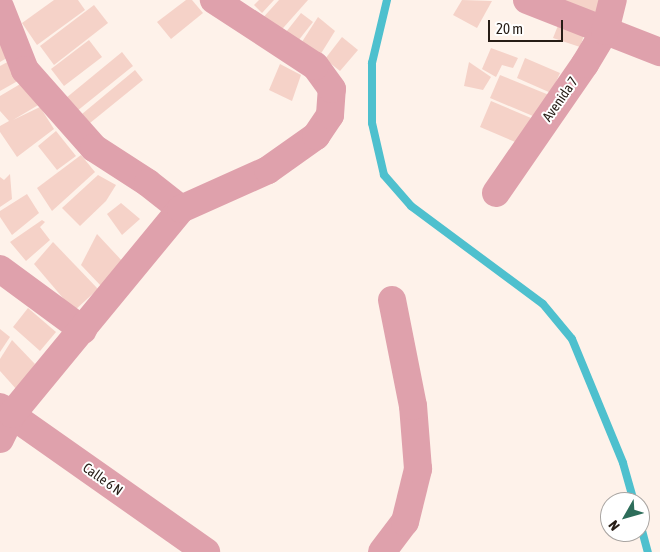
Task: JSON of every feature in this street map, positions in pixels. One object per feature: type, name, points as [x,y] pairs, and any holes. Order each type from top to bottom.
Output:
[{"type":"street","points":[[0,438],[6,411],[83,330],[181,209],[268,170],[316,136],[330,115],[332,89],[315,66],[214,0]]},
{"type":"street","points":[[527,0],[660,52]]},
{"type":"street","name":"Avenida 7","points":[[496,193],[605,31],[613,0]]},
{"type":"street","points":[[0,7],[25,70],[94,148],[148,183],[181,209]]},
{"type":"street","points":[[0,269],[83,330]]},
{"type":"street","points":[[382,552],[405,522],[418,470],[413,406],[392,300]]},
{"type":"street","name":"Calle 6 N","points":[[6,411],[206,552]]},
{"type":"building","points":[[54,0],[78,0],[85,10],[37,45],[22,23]]},
{"type":"building","points":[[186,0],[192,0],[203,13],[171,39],[157,22]]},
{"type":"building","points":[[259,0],[274,0],[262,13],[254,5]]},
{"type":"building","points":[[279,0],[308,0],[276,36],[260,21]]},
{"type":"building","points":[[462,0],[492,1],[477,28],[453,15]]},
{"type":"building","points":[[558,0],[601,0],[598,13]]},
{"type":"building","points":[[94,5],[108,23],[54,65],[40,46]]},
{"type":"building","points":[[301,13],[313,22],[298,41],[286,32]]},
{"type":"building","points":[[318,17],[335,31],[317,60],[298,48]]},
{"type":"building","points":[[559,23],[585,32],[580,47],[553,38]]},
{"type":"building","points":[[0,32],[12,55],[0,62]]},
{"type":"building","points":[[342,37],[358,50],[340,71],[325,59]]},
{"type":"building","points":[[89,40],[102,57],[64,86],[51,69]]},
{"type":"building","points":[[491,48],[518,58],[513,68],[502,65],[496,77],[482,69]]},
{"type":"building","points":[[122,52],[133,66],[77,111],[66,98]]},
{"type":"building","points":[[15,58],[23,78],[0,91],[0,66]]},
{"type":"building","points":[[525,58],[560,73],[551,93],[517,78]]},
{"type":"building","points":[[469,62],[491,77],[483,90],[464,86]]},
{"type":"building","points":[[280,64],[301,75],[292,101],[269,90]]},
{"type":"building","points":[[135,70],[143,80],[90,123],[82,114]]},
{"type":"building","points":[[500,75],[549,95],[540,119],[490,98]]},
{"type":"building","points":[[27,80],[40,104],[13,120],[40,107],[54,129],[17,157],[0,132],[0,126],[9,121],[0,111],[0,96]]},
{"type":"building","points":[[491,101],[531,118],[520,144],[480,127]]},
{"type":"building","points":[[56,131],[76,156],[57,170],[38,146]]},
{"type":"building","points":[[81,155],[95,172],[52,211],[37,188]]},
{"type":"building","points":[[10,174],[12,199],[0,207],[0,177],[4,180]]},
{"type":"building","points":[[98,175],[116,185],[106,201],[80,226],[62,208]]},
{"type":"building","points":[[27,194],[39,213],[12,235],[0,217],[0,211]]},
{"type":"building","points":[[121,203],[140,219],[122,235],[107,214]]},
{"type":"building","points":[[42,220],[45,222],[40,227],[50,240],[26,261],[10,242]]},
{"type":"building","points":[[97,234],[124,263],[102,287],[81,265]]},
{"type":"building","points":[[53,242],[98,289],[74,311],[34,264]]},
{"type":"building","points":[[28,308],[56,332],[40,351],[13,327]]},
{"type":"building","points":[[0,329],[10,337],[0,352]]},
{"type":"building","points":[[12,340],[35,364],[17,390],[0,371],[0,359]]},
{"type":"waterway","points":[[387,0],[372,63],[372,123],[384,175],[411,206],[543,304],[572,339],[623,463],[631,492]]},
{"type":"waterway","points":[[645,542],[648,552]]}]
